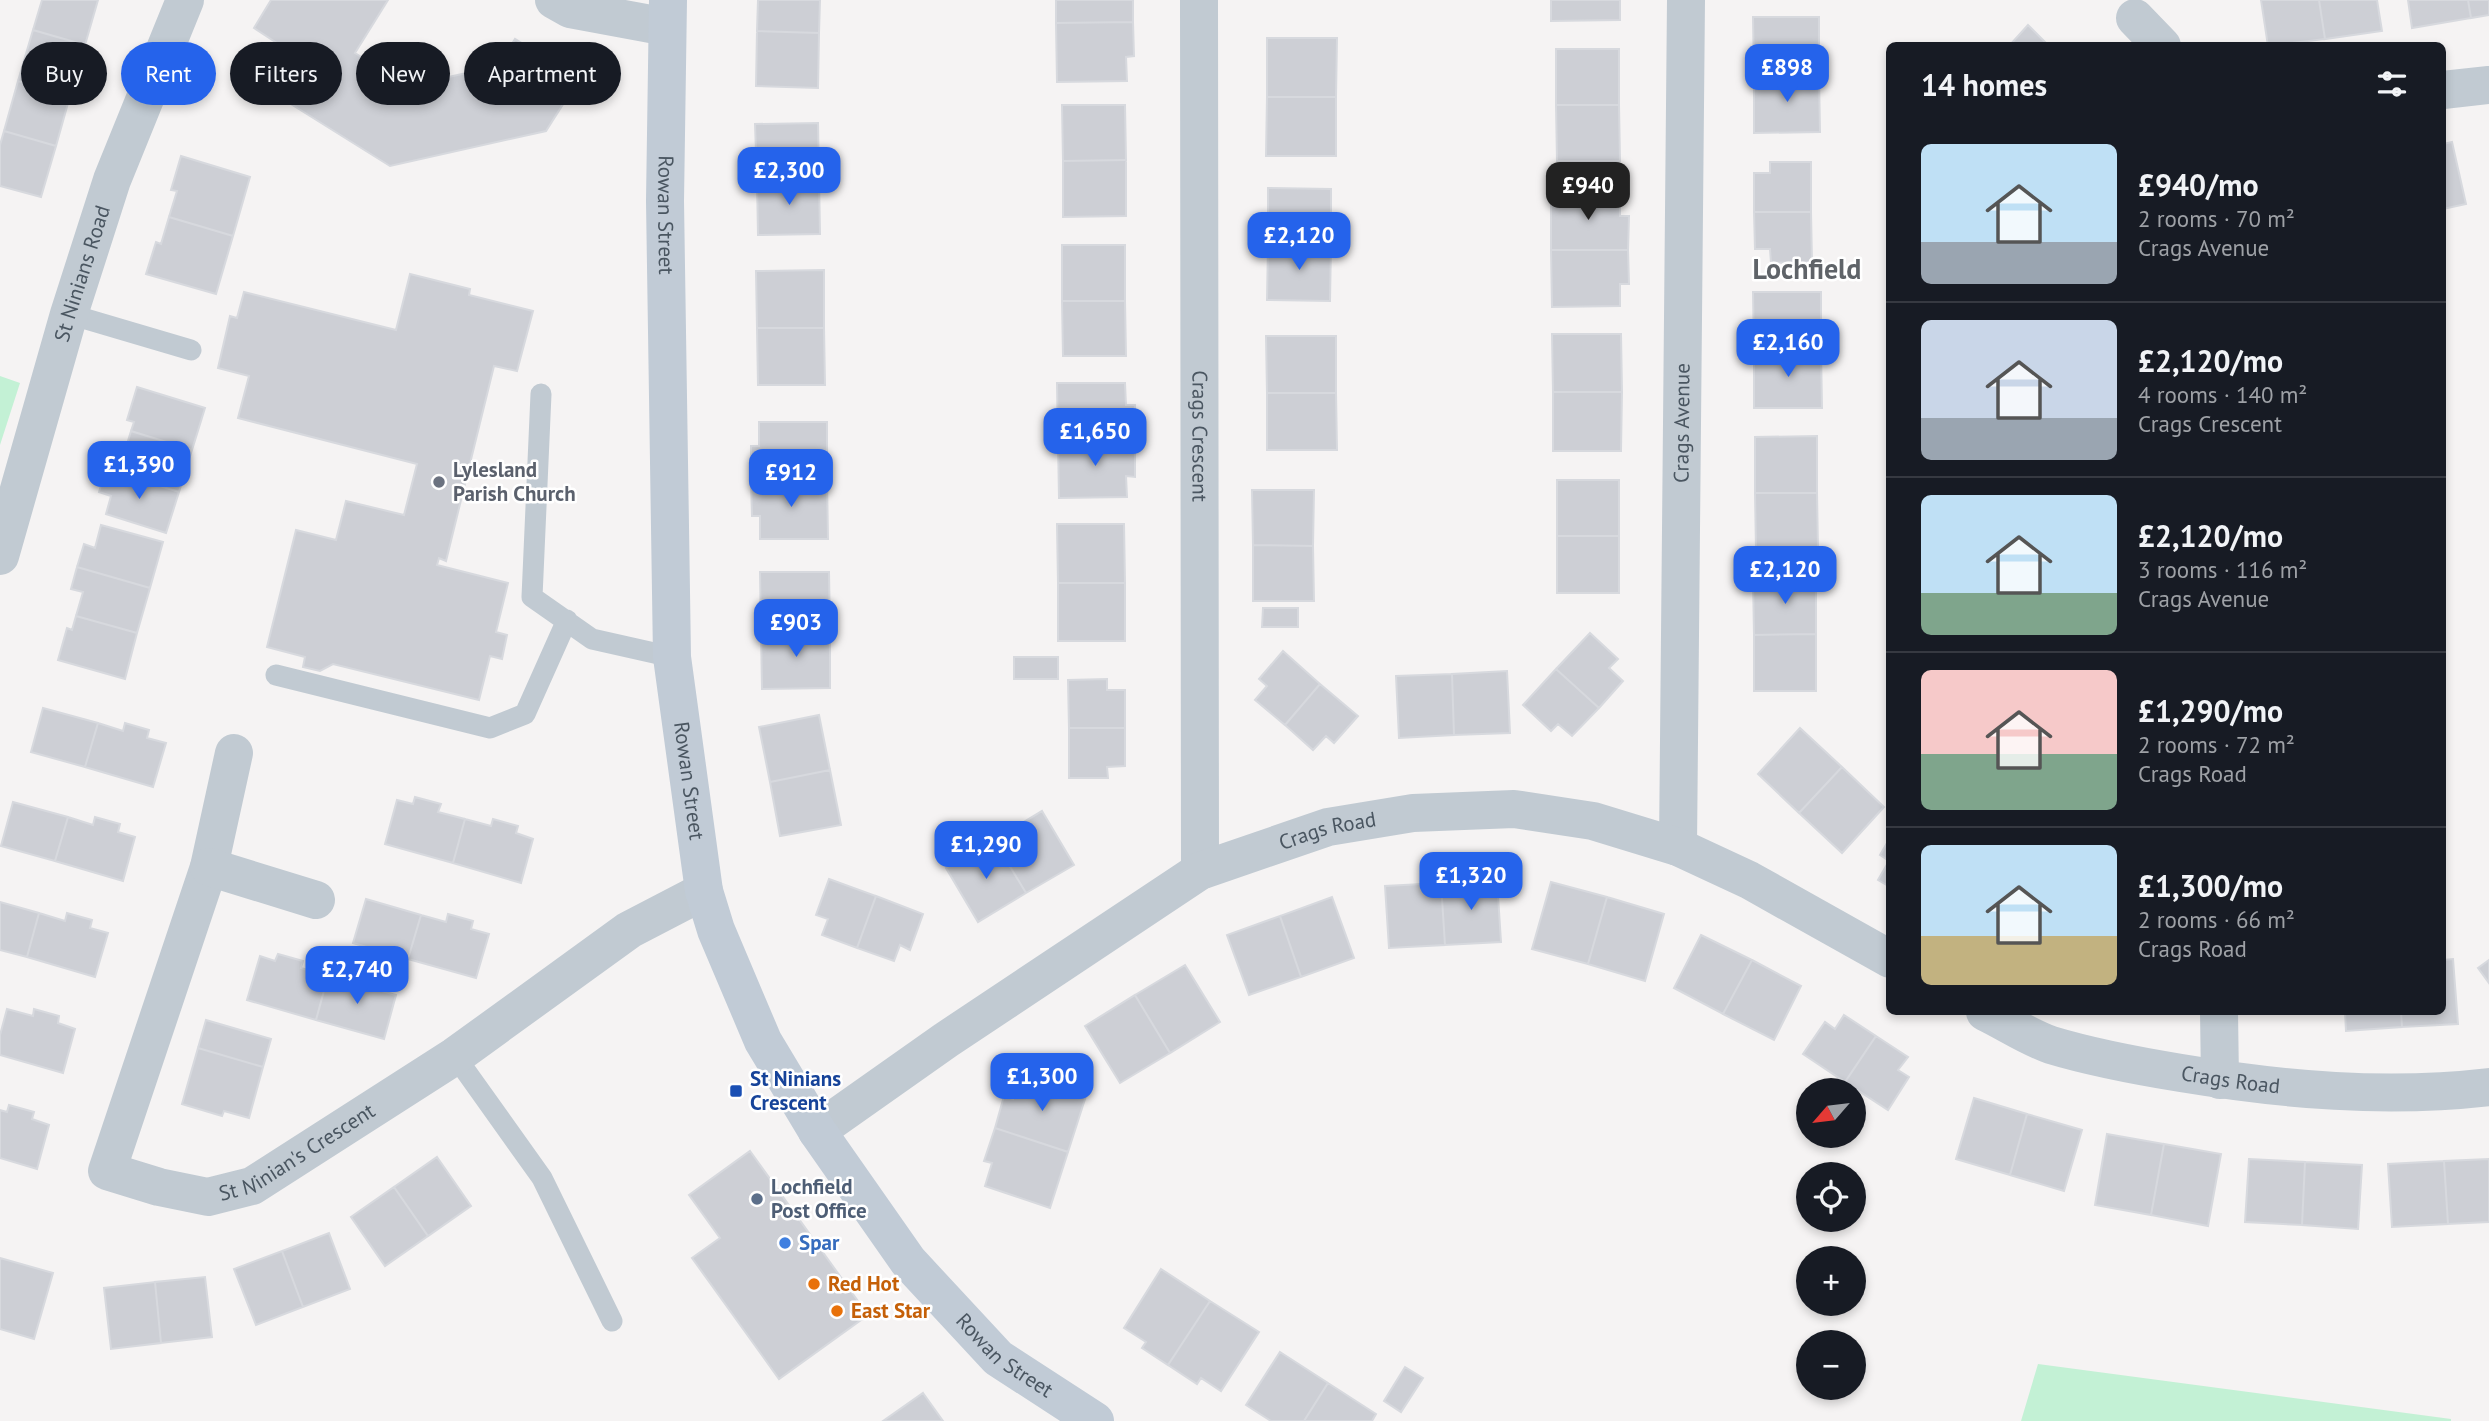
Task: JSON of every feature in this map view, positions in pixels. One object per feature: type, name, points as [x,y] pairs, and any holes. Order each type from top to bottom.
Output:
[{"type":"street","name":"St Ninians Road","points":[[0,556],[69,314],[113,180],[185,0]]},
{"type":"street","points":[[554,0],[570,9],[667,13]]},
{"type":"street","name":"Crags Crescent","points":[[1199,0],[1200,871]]},
{"type":"street","name":"Crags Avenue","points":[[1678,847],[1686,0]]},
{"type":"street","name":"Rowan Street","points":[[667,13],[665,201],[672,657],[704,891],[716,930],[764,1041],[817,1131],[908,1261],[998,1358],[1095,1421]]},
{"type":"street","points":[[2135,18],[2158,42]]},
{"type":"street","points":[[2446,90],[2489,85]]},
{"type":"street","name":"St Ninian's Crescent","points":[[234,753],[209,867],[107,1171],[159,1187],[208,1197],[252,1186],[455,1056],[629,930],[704,891]]},
{"type":"street","name":"Crags Road","points":[[817,1131],[946,1040],[1200,871],[1328,827],[1413,813],[1514,809],[1593,821],[1678,847],[1749,880],[1886,957]]},
{"type":"street","points":[[209,867],[316,900]]},
{"type":"street","name":"Crags Road","points":[[1990,1015],[2049,1044],[2118,1062],[2220,1080],[2328,1093],[2450,1091],[2489,1087]]},
{"type":"street","points":[[2219,1015],[2220,1080]]},
{"type":"lane","points":[[69,314],[191,350]]},
{"type":"lane","points":[[541,394],[532,597],[592,639],[672,657]]},
{"type":"lane","points":[[276,675],[490,728],[525,714],[567,620]]},
{"type":"lane","points":[[455,1056],[542,1178],[612,1321]]},
{"type":"green space","points":[[0,376],[20,383],[0,445]]},
{"type":"green space","points":[[2038,1364],[2451,1419],[2451,1421],[2021,1421]]},
{"type":"building","points":[[42,0],[98,0],[86,42],[75,42],[33,30]]},
{"type":"building","points":[[271,0],[388,0],[362,42],[356,42],[356,105],[450,105],[450,77],[464,74],[464,105],[562,105],[546,131],[390,166],[292,105],[342,105],[342,42],[275,42],[254,28]]},
{"type":"building","points":[[758,0],[820,0],[819,33],[757,31]]},
{"type":"building","points":[[1056,0],[1133,0],[1133,22],[1056,23]]},
{"type":"building","points":[[1551,0],[1620,0],[1620,20],[1551,21]]},
{"type":"building","points":[[2261,0],[2319,0],[2325,39],[2267,42]]},
{"type":"building","points":[[2319,0],[2377,0],[2382,31],[2325,39]]},
{"type":"building","points":[[2408,0],[2468,0],[2471,18],[2412,28]]},
{"type":"building","points":[[2468,0],[2489,0],[2489,15],[2471,18]]},
{"type":"building","points":[[1753,17],[1819,17],[1819,75],[1754,75]]},
{"type":"building","points":[[1133,22],[1134,56],[1126,57],[1127,81],[1057,82],[1056,23]]},
{"type":"building","points":[[2028,25],[2045,42],[2013,42]]},
{"type":"building","points":[[33,30],[75,42],[29,42]]},
{"type":"building","points":[[757,31],[819,33],[818,88],[756,86]]},
{"type":"building","points":[[1267,38],[1337,38],[1336,97],[1267,97]]},
{"type":"building","points":[[1556,49],[1619,49],[1619,105],[1556,105]]},
{"type":"building","points":[[1754,75],[1819,75],[1820,132],[1754,133]]},
{"type":"building","points":[[18,81],[21,82],[21,105],[67,105],[56,146],[4,131]]},
{"type":"building","points":[[1267,97],[1336,97],[1336,156],[1266,156]]},
{"type":"building","points":[[1062,105],[1125,105],[1126,160],[1063,161]]},
{"type":"building","points":[[1556,105],[1619,105],[1620,161],[1557,161]]},
{"type":"building","points":[[818,123],[819,178],[757,180],[755,124]]},
{"type":"building","points":[[4,131],[56,146],[41,197],[0,186],[0,145]]},
{"type":"building","points":[[2452,142],[2466,204],[2446,208],[2446,143]]},
{"type":"building","points":[[181,156],[250,177],[233,236],[169,217],[177,191],[171,190]]},
{"type":"building","points":[[1126,160],[1126,216],[1063,217],[1063,161]]},
{"type":"building","points":[[1770,162],[1811,162],[1811,212],[1754,212],[1754,173],[1770,173]]},
{"type":"building","points":[[819,178],[820,234],[758,235],[757,180]]},
{"type":"building","points":[[1268,188],[1331,189],[1331,244],[1268,244]]},
{"type":"building","points":[[1551,193],[1620,193],[1620,216],[1629,216],[1628,250],[1551,250]]},
{"type":"building","points":[[1754,212],[1811,212],[1812,262],[1771,263],[1770,249],[1755,249]]},
{"type":"building","points":[[169,217],[233,236],[216,294],[146,274],[156,242],[161,244]]},
{"type":"building","points":[[1268,244],[1331,244],[1330,301],[1267,300]]},
{"type":"building","points":[[1062,245],[1125,245],[1125,301],[1062,301]]},
{"type":"building","points":[[1551,250],[1628,250],[1629,284],[1620,284],[1620,306],[1552,307]]},
{"type":"building","points":[[824,270],[824,328],[757,328],[756,271]]},
{"type":"building","name":"Lylesland Parish Church","points":[[410,274],[470,289],[469,295],[533,311],[517,371],[494,366],[446,561],[439,558],[437,565],[508,583],[496,632],[507,635],[502,659],[490,656],[479,700],[333,664],[320,671],[303,667],[305,657],[267,647],[296,530],[336,540],[346,501],[404,515],[417,464],[238,418],[249,376],[218,368],[230,316],[237,318],[244,292],[396,330]]},
{"type":"building","points":[[1753,292],[1821,292],[1821,350],[1754,350]]},
{"type":"building","points":[[1062,301],[1125,301],[1126,356],[1063,356]]},
{"type":"building","points":[[757,328],[824,328],[825,385],[758,385]]},
{"type":"building","points":[[1552,334],[1621,334],[1622,392],[1553,392]]},
{"type":"building","points":[[1266,336],[1336,336],[1336,393],[1267,393]]},
{"type":"building","points":[[1754,350],[1821,350],[1822,408],[1754,408]]},
{"type":"building","points":[[1057,383],[1125,383],[1126,405],[1135,405],[1135,440],[1058,440]]},
{"type":"building","points":[[137,387],[205,408],[192,450],[131,431],[134,422],[127,420]]},
{"type":"building","points":[[1553,392],[1622,392],[1621,451],[1553,451]]},
{"type":"building","points":[[1267,393],[1336,393],[1337,450],[1267,450]]},
{"type":"building","points":[[759,422],[827,422],[827,480],[751,481],[751,446],[759,446]]},
{"type":"building","points":[[131,431],[192,450],[179,492],[106,469],[113,446],[125,451]]},
{"type":"building","points":[[1817,436],[1817,493],[1755,493],[1755,437]]},
{"type":"building","points":[[1058,440],[1135,440],[1135,477],[1126,476],[1127,497],[1059,498]]},
{"type":"building","points":[[106,469],[179,492],[166,533],[106,514],[111,496],[99,492]]},
{"type":"building","points":[[827,480],[828,539],[760,539],[760,516],[752,516],[751,481]]},
{"type":"building","points":[[1557,480],[1619,480],[1619,536],[1557,536]]},
{"type":"building","points":[[1252,490],[1314,490],[1313,546],[1253,545]]},
{"type":"building","points":[[1755,493],[1817,493],[1818,550],[1756,550]]},
{"type":"building","points":[[1057,524],[1124,524],[1125,583],[1058,583]]},
{"type":"building","points":[[101,525],[163,542],[150,588],[77,567],[84,544],[95,548]]},
{"type":"building","points":[[1557,536],[1619,536],[1619,593],[1557,593]]},
{"type":"building","points":[[1253,545],[1313,546],[1314,601],[1253,601]]},
{"type":"building","points":[[77,567],[150,588],[137,633],[76,616],[83,592],[71,589]]},
{"type":"building","points":[[760,572],[829,572],[830,630],[761,631]]},
{"type":"building","points":[[1816,578],[1816,634],[1754,635],[1753,579]]},
{"type":"building","points":[[1058,583],[1125,583],[1125,641],[1058,641]]},
{"type":"building","points":[[1263,608],[1298,608],[1298,627],[1262,627]]},
{"type":"building","points":[[76,616],[137,633],[125,679],[58,660],[67,628],[72,630]]},
{"type":"building","points":[[830,630],[830,688],[762,689],[761,631]]},
{"type":"building","points":[[1590,633],[1618,659],[1609,668],[1623,681],[1599,708],[1556,669]]},
{"type":"building","points":[[1816,634],[1816,691],[1754,691],[1754,635]]},
{"type":"building","points":[[1283,651],[1320,684],[1285,725],[1255,700],[1267,686],[1259,679]]},
{"type":"building","points":[[1014,657],[1058,657],[1058,679],[1014,679]]},
{"type":"building","points":[[1556,669],[1599,708],[1572,736],[1558,724],[1551,731],[1523,705]]},
{"type":"building","points":[[1507,671],[1510,733],[1454,735],[1452,674]]},
{"type":"building","points":[[1452,674],[1454,735],[1399,738],[1396,676]]},
{"type":"building","points":[[1107,679],[1107,690],[1125,690],[1125,728],[1069,728],[1068,680]]},
{"type":"building","points":[[1320,684],[1358,716],[1334,743],[1326,736],[1313,750],[1285,725]]},
{"type":"building","points":[[43,708],[98,723],[85,767],[31,752]]},
{"type":"building","points":[[819,715],[830,770],[770,782],[759,727]]},
{"type":"building","points":[[98,723],[123,731],[125,723],[149,730],[147,738],[166,743],[153,787],[85,767]]},
{"type":"building","points":[[1069,728],[1125,728],[1125,766],[1107,767],[1108,778],[1069,778]]},
{"type":"building","points":[[1800,728],[1842,767],[1799,813],[1758,774]]},
{"type":"building","points":[[1842,767],[1884,807],[1842,853],[1799,813]]},
{"type":"building","points":[[830,770],[841,825],[780,836],[770,782]]},
{"type":"building","points":[[415,797],[441,804],[438,812],[465,819],[453,863],[385,844],[397,800],[413,804]]},
{"type":"building","points":[[13,802],[68,817],[55,861],[1,846]]},
{"type":"building","points":[[1042,811],[1074,865],[1026,893],[994,840]]},
{"type":"building","points":[[68,817],[93,825],[95,817],[120,824],[118,832],[135,837],[123,881],[55,861]]},
{"type":"building","points":[[465,819],[491,826],[493,819],[518,826],[516,833],[533,839],[521,883],[453,863]]},
{"type":"building","points":[[994,840],[1026,893],[978,922],[946,868]]},
{"type":"building","points":[[1886,845],[1886,859],[1880,855]]},
{"type":"building","points":[[1886,866],[1886,885],[1878,880]]},
{"type":"building","points":[[829,879],[876,896],[857,948],[822,935],[828,919],[816,915]]},
{"type":"building","points":[[1497,880],[1501,942],[1445,945],[1441,883]]},
{"type":"building","points":[[1551,882],[1607,897],[1588,964],[1532,949]]},
{"type":"building","points":[[1441,883],[1445,945],[1389,948],[1385,886]]},
{"type":"building","points":[[876,896],[923,914],[910,950],[900,945],[894,961],[857,948]]},
{"type":"building","points":[[1332,897],[1354,958],[1301,977],[1280,916]]},
{"type":"building","points":[[1607,897],[1664,914],[1645,981],[1588,964]]},
{"type":"building","points":[[366,899],[421,915],[408,959],[353,943]]},
{"type":"building","points":[[0,902],[39,913],[27,957],[0,950]]},
{"type":"building","points":[[39,913],[65,921],[67,913],[92,920],[90,928],[108,933],[95,977],[27,957]]},
{"type":"building","points":[[448,914],[473,921],[471,929],[489,934],[476,978],[408,959],[421,915],[446,922]]},
{"type":"building","points":[[1280,916],[1301,977],[1249,995],[1227,935]]},
{"type":"building","points":[[1701,935],[1752,960],[1723,1014],[1674,988]]},
{"type":"building","points":[[278,954],[303,961],[301,968],[328,976],[316,1020],[247,1000],[260,956],[275,961]]},
{"type":"building","points":[[2453,959],[2458,1024],[2402,1027],[2401,1015],[2446,1015],[2446,960]]},
{"type":"building","points":[[1752,960],[1801,986],[1774,1040],[1723,1014]]},
{"type":"building","points":[[2489,960],[2489,983],[2478,968]]},
{"type":"building","points":[[1185,965],[1220,1022],[1170,1053],[1135,995]]},
{"type":"building","points":[[356,975],[380,982],[378,990],[396,995],[384,1039],[316,1020],[328,976],[354,983]]},
{"type":"building","points":[[1135,995],[1170,1053],[1120,1083],[1085,1026]]},
{"type":"building","points":[[7,1009],[33,1016],[34,1009],[59,1016],[58,1023],[75,1029],[63,1073],[0,1055],[0,1035]]},
{"type":"building","points":[[1844,1015],[1876,1036],[1848,1078],[1839,1078],[1803,1054],[1825,1022],[1835,1029]]},
{"type":"building","points":[[2345,1015],[2401,1015],[2402,1027],[2346,1031]]},
{"type":"building","points":[[206,1020],[271,1039],[263,1067],[198,1048]]},
{"type":"building","points":[[1876,1036],[1908,1057],[1898,1070],[1909,1077],[1888,1110],[1866,1096],[1866,1078],[1848,1078]]},
{"type":"building","points":[[198,1048],[263,1067],[249,1118],[224,1111],[222,1116],[182,1104]]},
{"type":"building","points":[[1021,1074],[1086,1096],[1068,1152],[995,1128],[1004,1096],[1013,1099]]},
{"type":"building","points":[[1974,1098],[2027,1114],[2010,1175],[1956,1159]]},
{"type":"building","points":[[9,1105],[34,1112],[32,1119],[49,1125],[37,1169],[0,1158],[0,1110],[7,1112]]},
{"type":"building","points":[[2027,1114],[2082,1130],[2064,1191],[2010,1175]]},
{"type":"building","points":[[995,1128],[1068,1152],[1050,1208],[985,1186],[992,1163],[984,1161]]},
{"type":"building","points":[[2107,1134],[2164,1144],[2151,1215],[2095,1205]]},
{"type":"building","points":[[2164,1144],[2221,1154],[2208,1226],[2151,1215]]},
{"type":"building","points":[[750,1151],[868,1315],[779,1379],[692,1258],[720,1238],[689,1195]]},
{"type":"building","points":[[437,1157],[471,1206],[428,1236],[394,1187]]},
{"type":"building","points":[[2249,1159],[2305,1162],[2302,1225],[2245,1222]]},
{"type":"building","points":[[2489,1159],[2489,1222],[2448,1224],[2444,1161]]},
{"type":"building","points":[[2444,1161],[2448,1224],[2392,1227],[2388,1164]]},
{"type":"building","points":[[2305,1162],[2362,1165],[2358,1229],[2302,1225]]},
{"type":"building","points":[[394,1187],[428,1236],[385,1266],[351,1217]]},
{"type":"building","points":[[329,1233],[350,1289],[303,1307],[282,1251]]},
{"type":"building","points":[[282,1251],[303,1307],[256,1325],[234,1269]]},
{"type":"building","points":[[0,1258],[53,1273],[34,1339],[0,1329]]},
{"type":"building","points":[[1161,1269],[1210,1301],[1168,1365],[1142,1348],[1146,1342],[1124,1328]]},
{"type":"building","points":[[205,1277],[212,1337],[161,1343],[155,1282]]},
{"type":"building","points":[[155,1282],[161,1343],[111,1349],[104,1288]]},
{"type":"building","points":[[1210,1301],[1259,1332],[1221,1391],[1201,1378],[1197,1384],[1168,1365]]},
{"type":"building","points":[[1280,1352],[1328,1383],[1304,1421],[1271,1421],[1246,1405]]},
{"type":"building","points":[[1405,1367],[1423,1378],[1401,1412],[1384,1401]]},
{"type":"building","points":[[1328,1383],[1376,1414],[1372,1421],[1304,1421]]},
{"type":"building","points":[[923,1393],[943,1421],[883,1421]]},
{"type":"place","name":"Lylesland Parish Church","points":[[439,482]]},
{"type":"place","name":"St Ninians Crescent","points":[[736,1091]]},
{"type":"place","name":"Lochfield Post Office","points":[[757,1199]]},
{"type":"place","name":"Spar","points":[[785,1243]]},
{"type":"place","name":"Red Hot","points":[[814,1284]]},
{"type":"place","name":"East Star","points":[[837,1311]]},
{"type":"district","name":"Lochfield","points":[[1807,269]]}]
